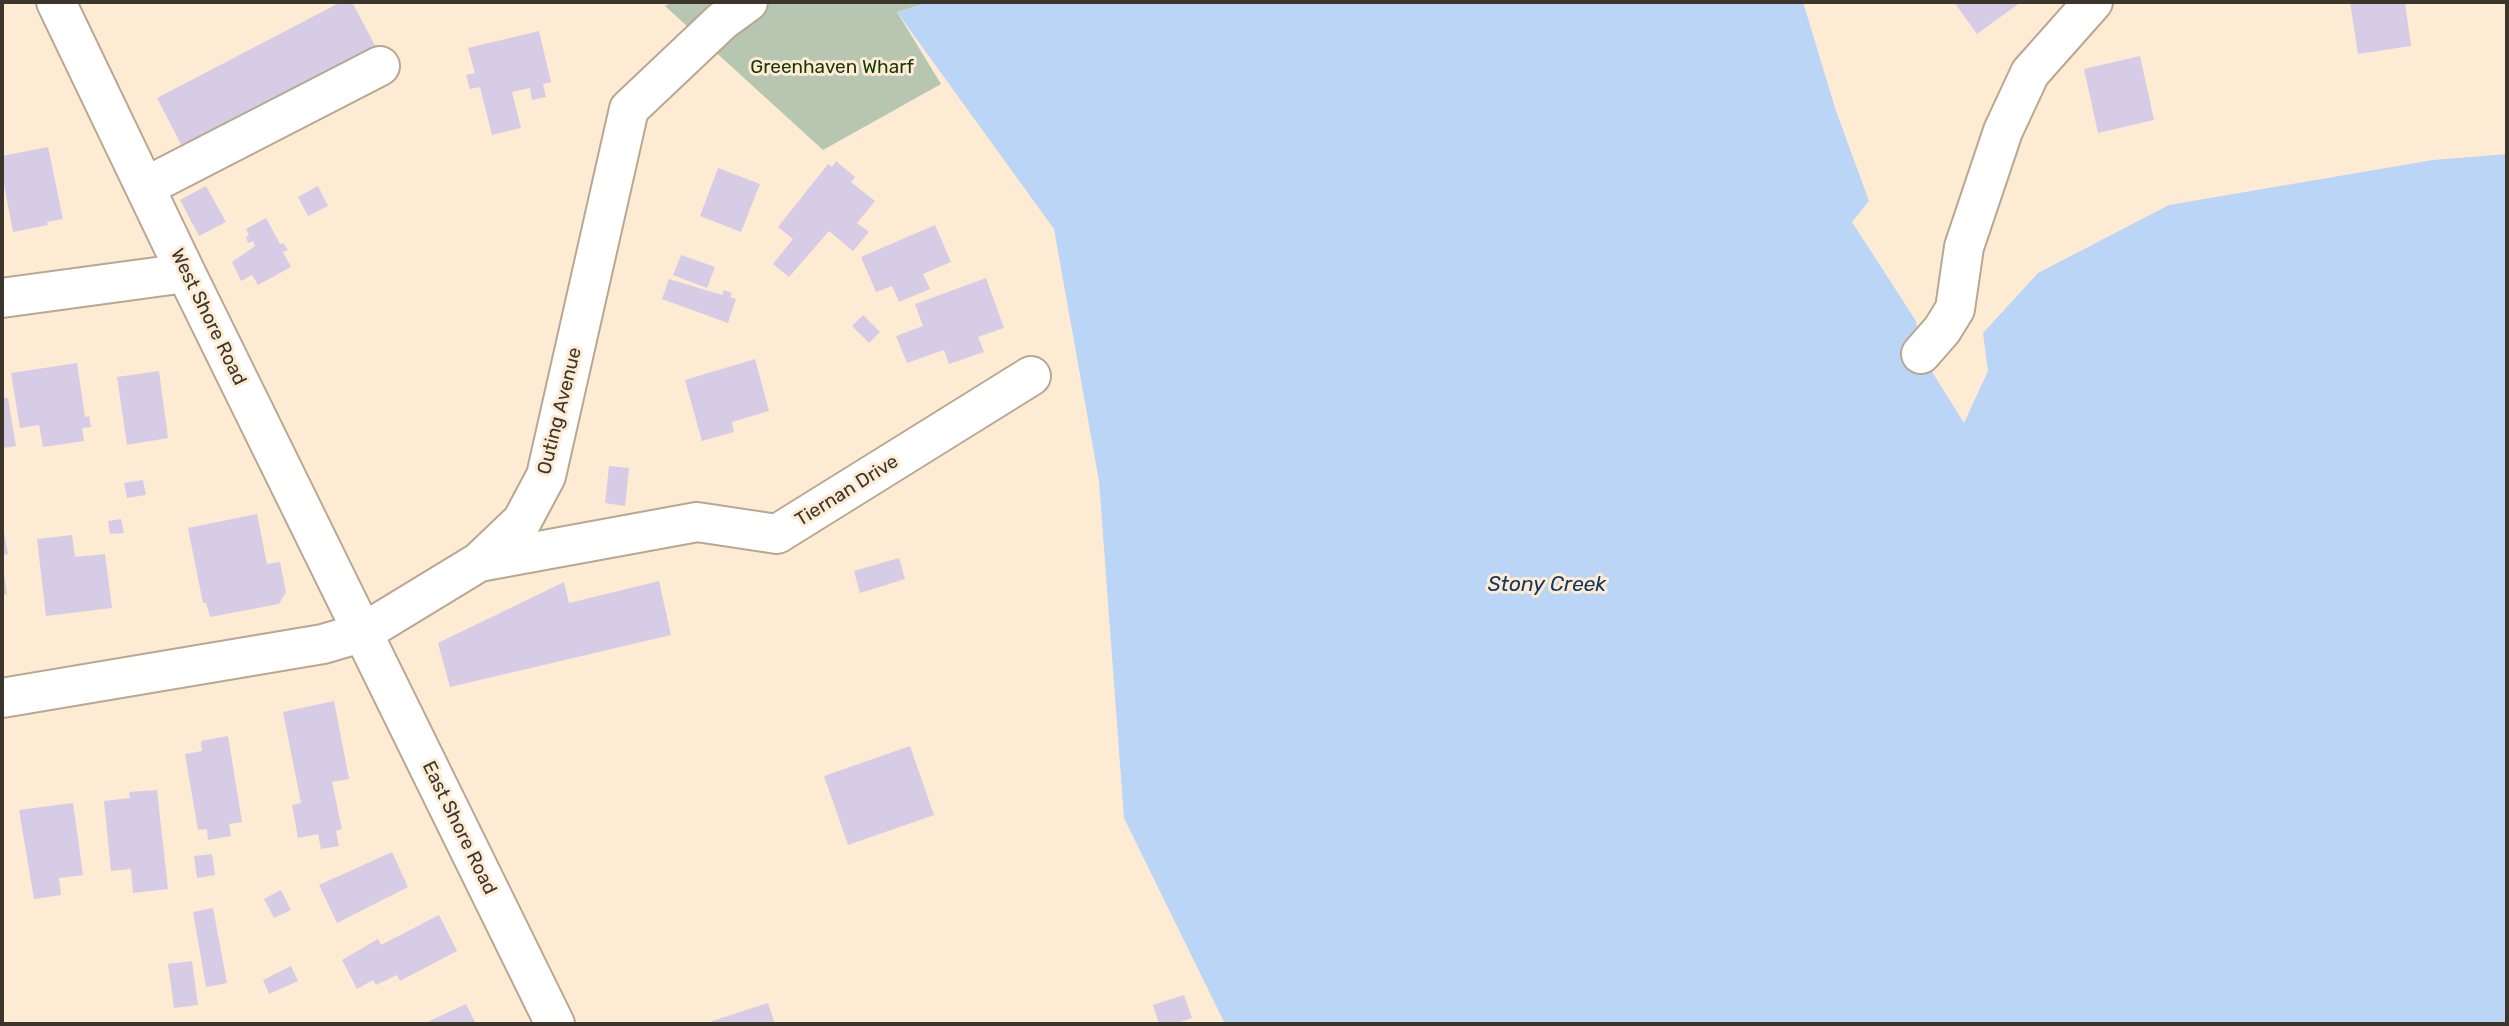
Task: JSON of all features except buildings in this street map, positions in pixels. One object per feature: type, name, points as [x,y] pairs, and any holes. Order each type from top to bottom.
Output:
[{"type":"street","name":"West Shore Road","points":[[56,2],[363,632]]},
{"type":"street","name":"Outing Avenue","points":[[2,698],[323,644],[363,632],[479,562],[522,521],[546,476],[629,109],[722,21],[748,2]]},
{"type":"street","points":[[1921,354],[1955,310],[1964,247],[2003,131],[2029,73],[2093,2]]},
{"type":"street","points":[[145,187],[380,66]]},
{"type":"street","points":[[2,298],[186,273]]},
{"type":"street","name":"Tiernan Drive","points":[[479,562],[697,522],[777,534],[1031,376]]},
{"type":"street","name":"East Shore Road","points":[[363,632],[555,1024]]},
{"type":"green space","name":"Greenhaven Wharf","points":[[673,2],[930,2],[897,12],[941,84],[823,150],[665,6]]},
{"type":"water","name":"Stony Creek","points":[[930,2],[1803,2],[1836,111],[1869,201],[1852,222],[1916,321],[1921,354],[1964,423],[1988,371],[1983,333],[2038,273],[2169,205],[2433,160],[2507,154],[2507,1024],[1225,1024],[1124,818],[1099,481],[1054,229],[897,12]]}]
